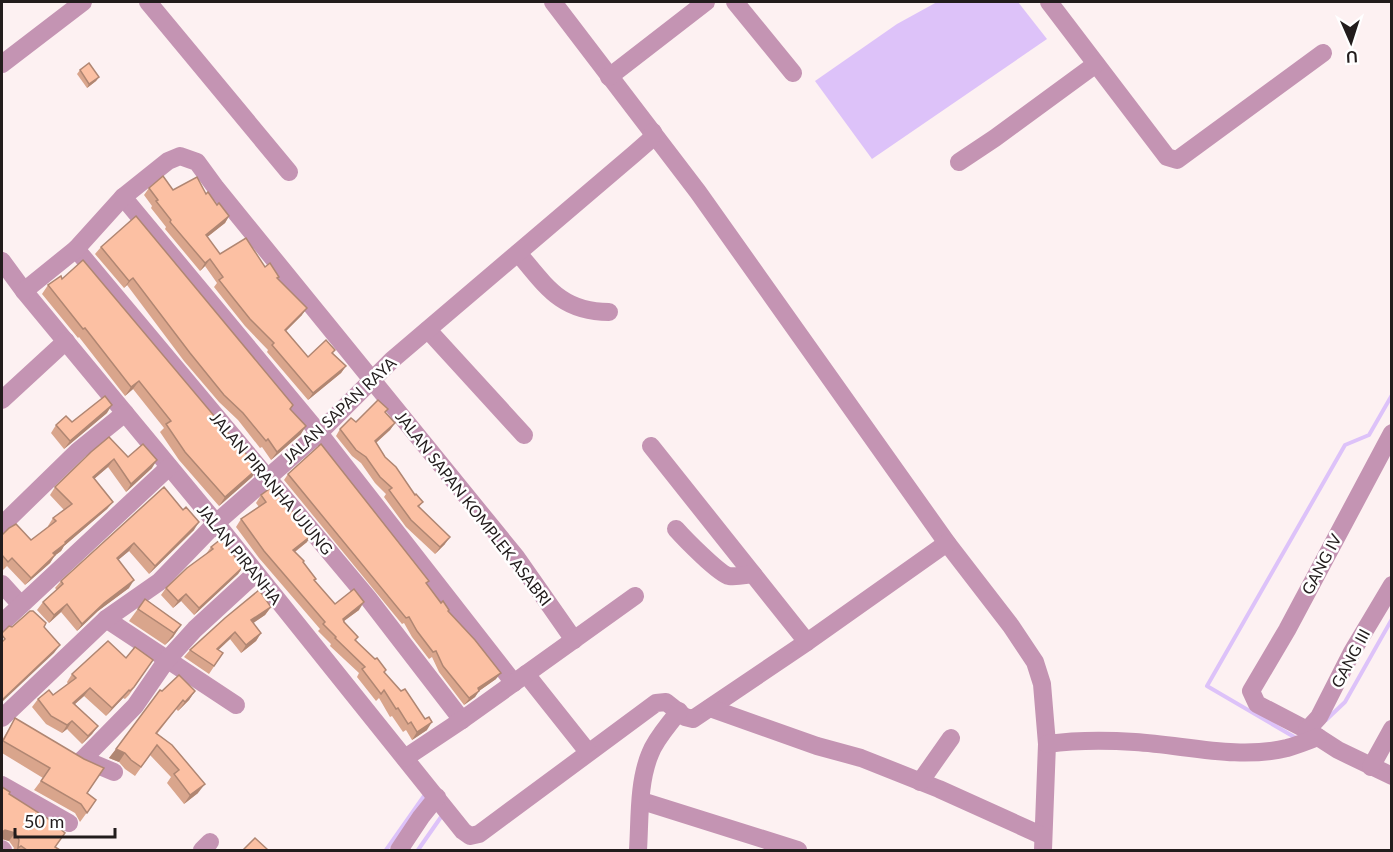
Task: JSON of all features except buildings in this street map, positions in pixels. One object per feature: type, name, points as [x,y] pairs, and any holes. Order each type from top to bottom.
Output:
[{"type":"street","points":[[2,64],[83,2]]},
{"type":"street","points":[[148,2],[289,172]]},
{"type":"street","points":[[553,2],[698,192],[947,543],[1011,626],[1035,662],[1042,684],[1047,744],[1043,843],[920,782],[861,758],[817,746],[710,708]]},
{"type":"street","points":[[609,77],[706,2]]},
{"type":"street","points":[[735,2],[793,73]]},
{"type":"street","points":[[1049,2],[1167,157],[1177,160],[1323,53]]},
{"type":"street","points":[[959,162],[1096,64]]},
{"type":"street","name":"JALAN SAPAN RAYA","points":[[4,715],[106,619],[159,582],[216,522],[319,433],[371,378],[650,140],[653,132]]},
{"type":"street","name":"JALAN SAPAN KOMPLEK ASABRI","points":[[24,291],[76,249],[123,196],[168,161],[180,156],[198,162],[216,188],[516,557],[574,640]]},
{"type":"street","points":[[123,196],[520,679],[588,752]]},
{"type":"street","name":"JALAN PIRANHA UJUNG","points":[[76,249],[368,598],[462,720]]},
{"type":"street","points":[[518,253],[564,302],[595,312],[609,312]]},
{"type":"street","name":"JALAN PIRANHA","points":[[2,261],[24,291],[216,522],[463,831],[470,836],[479,834],[656,703],[666,702],[679,711]]},
{"type":"street","points":[[428,330],[524,435]]},
{"type":"street","points":[[2,400],[66,341]]},
{"type":"street","points":[[2,525],[78,451],[125,413]]},
{"type":"street","name":"GANG IV","points":[[1313,734],[1257,704],[1251,691],[1287,630],[1392,433]]},
{"type":"street","points":[[651,446],[807,642]]},
{"type":"street","points":[[2,622],[169,467]]},
{"type":"street","points":[[676,529],[718,571],[732,576],[753,574]]},
{"type":"street","points":[[638,850],[642,801],[650,754],[660,735],[679,711],[685,717],[693,719],[947,543]]},
{"type":"street","points":[[83,759],[135,706],[166,661],[195,629],[256,573]]},
{"type":"street","points":[[2,584],[21,605]]},
{"type":"street","name":"GANG III","points":[[1313,734],[1319,717],[1352,652],[1392,585]]},
{"type":"street","points":[[405,758],[635,596]]},
{"type":"street","points":[[106,619],[166,661],[236,705]]},
{"type":"street","points":[[4,715],[26,725]]},
{"type":"street","points":[[1371,767],[1392,729]]},
{"type":"street","points":[[1047,744],[1068,741],[1136,742],[1207,750],[1251,751],[1287,748],[1313,734],[1338,750],[1392,776]]},
{"type":"street","points":[[920,782],[951,738]]},
{"type":"street","points":[[64,748],[114,772]]},
{"type":"street","points":[[2,785],[69,823]]},
{"type":"street","points":[[399,850],[437,797]]},
{"type":"street","points":[[642,801],[786,849]]},
{"type":"shaded area","points":[[937,2],[1018,2],[1047,39],[872,159],[815,81],[897,24]]},
{"type":"waterway","points":[[1296,738],[1207,686],[1345,445],[1369,435],[1392,395]]},
{"type":"waterway","points":[[1326,720],[1345,702],[1392,619]]},
{"type":"waterway","points":[[386,850],[424,796]]},
{"type":"waterway","points":[[418,850],[441,817]]}]
